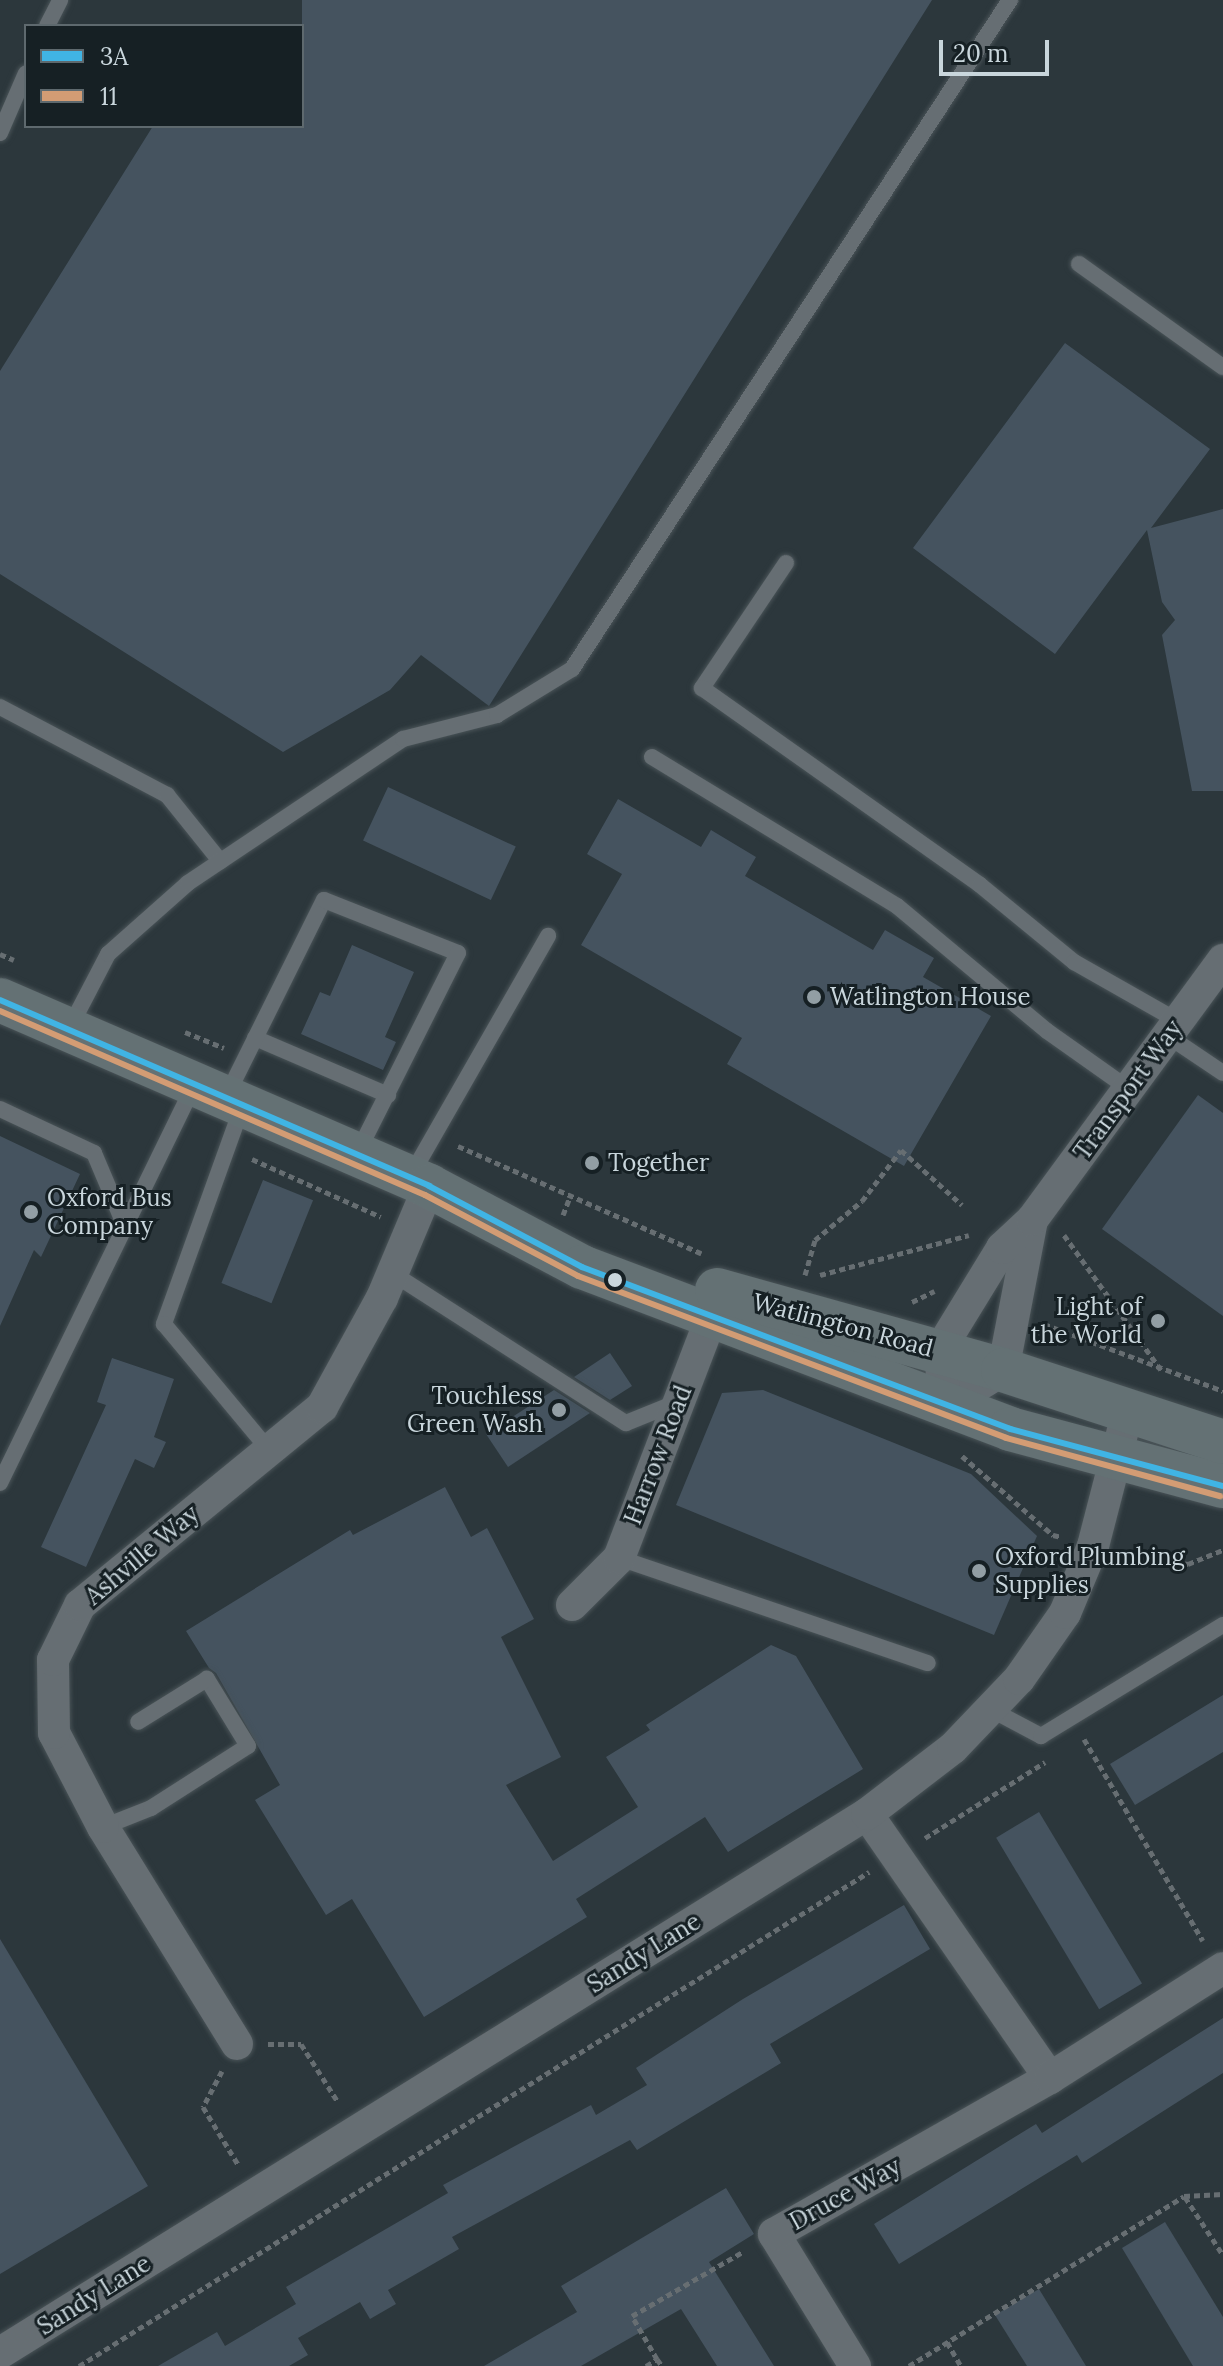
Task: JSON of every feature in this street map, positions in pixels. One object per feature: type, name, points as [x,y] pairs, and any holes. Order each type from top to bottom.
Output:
[{"type":"main road","name":"Watlington Road","points":[[0,1000],[356,1157],[716,1303],[946,1405],[1010,1429],[1223,1486]]},
{"type":"main road","name":"Watlington Road","points":[[716,1303],[939,1351],[1223,1442]]},
{"type":"street","name":"Transport Way","points":[[939,1351],[1002,1248],[1032,1220],[1223,960]]},
{"type":"street","name":"Ashville Way","points":[[237,2044],[103,1827],[54,1733],[53,1660],[80,1605],[322,1407],[434,1189]]},
{"type":"street","name":"Transport Way","points":[[1003,1370],[1032,1220]]},
{"type":"street","name":"Harrow Road","points":[[572,1605],[619,1558],[716,1303]]},
{"type":"street","points":[[939,1351],[946,1405],[1003,1370]]},
{"type":"street","name":"Sandy Lane","points":[[0,2353],[867,1814],[953,1748],[1019,1679],[1065,1613],[1093,1546],[1128,1411]]},
{"type":"street","points":[[867,1814],[1050,2078]]},
{"type":"street","name":"Druce Way","points":[[855,2366],[774,2234],[1050,2078],[1222,1969]]},
{"type":"lane","points":[[48,24],[60,0]]},
{"type":"lane","points":[[69,1030],[108,954],[188,883],[403,739],[497,715],[572,669],[1010,0]]},
{"type":"lane","points":[[0,133],[24,78]]},
{"type":"lane","points":[[1079,264],[1223,367]]},
{"type":"lane","points":[[786,563],[702,688],[980,885],[1074,962],[1173,1028],[1223,1073]]},
{"type":"lane","points":[[0,707],[167,795],[220,861]]},
{"type":"lane","points":[[652,757],[897,906],[1047,1031],[1129,1089]]},
{"type":"lane","points":[[0,1483],[124,1224],[221,1096],[255,1038],[324,900],[458,953],[356,1157]]},
{"type":"lane","points":[[434,1189],[548,936]]},
{"type":"lane","points":[[255,1038],[388,1095]]},
{"type":"lane","points":[[221,1096],[164,1324],[269,1450]]},
{"type":"lane","points":[[0,1109],[94,1153],[124,1224]]},
{"type":"lane","points":[[392,1273],[626,1423],[678,1402]]},
{"type":"lane","points":[[619,1558],[928,1663]]},
{"type":"lane","points":[[990,1709],[1041,1736],[1223,1625]]},
{"type":"lane","points":[[103,1827],[151,1808],[248,1746],[207,1679],[138,1722]]},
{"type":"path","points":[[962,1205],[901,1150],[862,1201],[815,1240],[803,1280],[1032,1220],[1058,1227],[1169,1381]]},
{"type":"path","points":[[1188,1564],[1223,1550]]},
{"type":"path","points":[[1070,1719],[1222,1969]]},
{"type":"path","points":[[79,2366],[896,1855]]},
{"type":"path","points":[[237,2044],[203,2107],[256,2194]]},
{"type":"path","points":[[301,2044],[343,2111]]},
{"type":"path","points":[[909,2366],[1184,2196],[1223,2194]]},
{"type":"path","points":[[1184,2196],[1223,2255]]},
{"type":"path","points":[[662,2366],[632,2316],[774,2234]]},
{"type":"path","points":[[947,2342],[961,2366]]},
{"type":"path","points":[[646,2366],[657,2359]]},
{"type":"building","points":[[302,0],[932,0],[489,706],[421,655],[390,690],[283,752],[0,574],[0,371],[152,128],[304,128]]},
{"type":"building","points":[[1065,343],[1210,449],[1151,528],[1223,509],[1223,791],[1192,791],[1162,635],[1175,620],[1162,602],[1147,530],[1055,654],[913,548]]},
{"type":"building","points":[[388,787],[516,847],[491,900],[363,840]]},
{"type":"building","name":"Watlington House","points":[[618,799],[701,847],[711,830],[756,857],[745,876],[873,950],[885,930],[934,958],[923,977],[991,1016],[904,1166],[727,1064],[742,1038],[581,945],[622,874],[587,854]]},
{"type":"building","points":[[352,945],[414,972],[385,1037],[396,1042],[383,1070],[301,1034],[320,992],[330,996]]},
{"type":"building","points":[[1198,1095],[1223,1113],[1223,1316],[1102,1229]]},
{"type":"building","name":"Oxford Bus Company","points":[[0,1136],[80,1174],[41,1257],[34,1250],[0,1326]]},
{"type":"building","points":[[263,1180],[313,1200],[271,1303],[221,1283]]},
{"type":"building","points":[[610,1353],[632,1386],[610,1400],[574,1377]]},
{"type":"building","points":[[112,1358],[174,1379],[154,1437],[166,1442],[154,1468],[135,1459],[86,1567],[41,1547],[106,1405],[97,1402]]},
{"type":"building","points":[[554,1390],[590,1413],[508,1467],[486,1434]]},
{"type":"building","points":[[763,1390],[971,1474],[1037,1536],[994,1635],[676,1505],[722,1393]]},
{"type":"building","points":[[445,1487],[471,1537],[487,1528],[534,1619],[501,1637],[561,1757],[506,1785],[553,1861],[638,1807],[606,1757],[650,1730],[646,1725],[771,1645],[796,1656],[863,1769],[728,1852],[705,1817],[576,1899],[587,1917],[424,2017],[352,1899],[326,1915],[255,1800],[280,1785],[216,1673],[209,1668],[186,1631],[350,1530],[353,1535]]},
{"type":"building","points":[[1223,1695],[1223,1752],[1135,1805],[1110,1764]]},
{"type":"building","points":[[1039,1812],[1142,1983],[1099,2009],[996,1838]]},
{"type":"building","points":[[904,1905],[930,1949],[770,2044],[781,2063],[637,2150],[630,2140],[452,2237],[459,2249],[388,2290],[396,2304],[370,2319],[360,2302],[298,2338],[308,2355],[289,2366],[158,2366],[217,2332],[225,2346],[296,2304],[286,2287],[448,2193],[443,2185],[591,2105],[596,2115],[647,2085],[636,2068],[743,1999]]},
{"type":"building","points":[[0,1939],[148,2186],[0,2274]]},
{"type":"building","points":[[1223,2018],[1223,2073],[1082,2163],[1077,2155],[899,2264],[874,2224],[1036,2124],[1042,2133]]},
{"type":"building","points":[[726,2188],[754,2234],[709,2262],[774,2366],[717,2366],[681,2309],[581,2366],[484,2366],[577,2312],[561,2286]]},
{"type":"building","points":[[1165,2222],[1223,2317],[1223,2366],[1193,2366],[1122,2248]]},
{"type":"building","points":[[1039,2289],[1086,2366],[1027,2366],[995,2315]]},
{"type":"transit line","name":"3A","points":[[0,1000],[429,1186],[582,1267],[1010,1429],[1223,1486]]},
{"type":"transit line","name":"11","points":[[0,1011],[425,1195],[578,1276],[1006,1438],[1220,1496]]},
{"type":"place","name":"Watlington House","points":[[814,997]]},
{"type":"place","name":"Together","points":[[592,1163]]},
{"type":"place","name":"Oxford Bus Company","points":[[31,1212]]},
{"type":"place","name":"Light of the World","points":[[1158,1321]]},
{"type":"place","name":"Touchless Green Wash","points":[[559,1410]]},
{"type":"place","name":"Oxford Plumbing Supplies","points":[[979,1571]]}]
